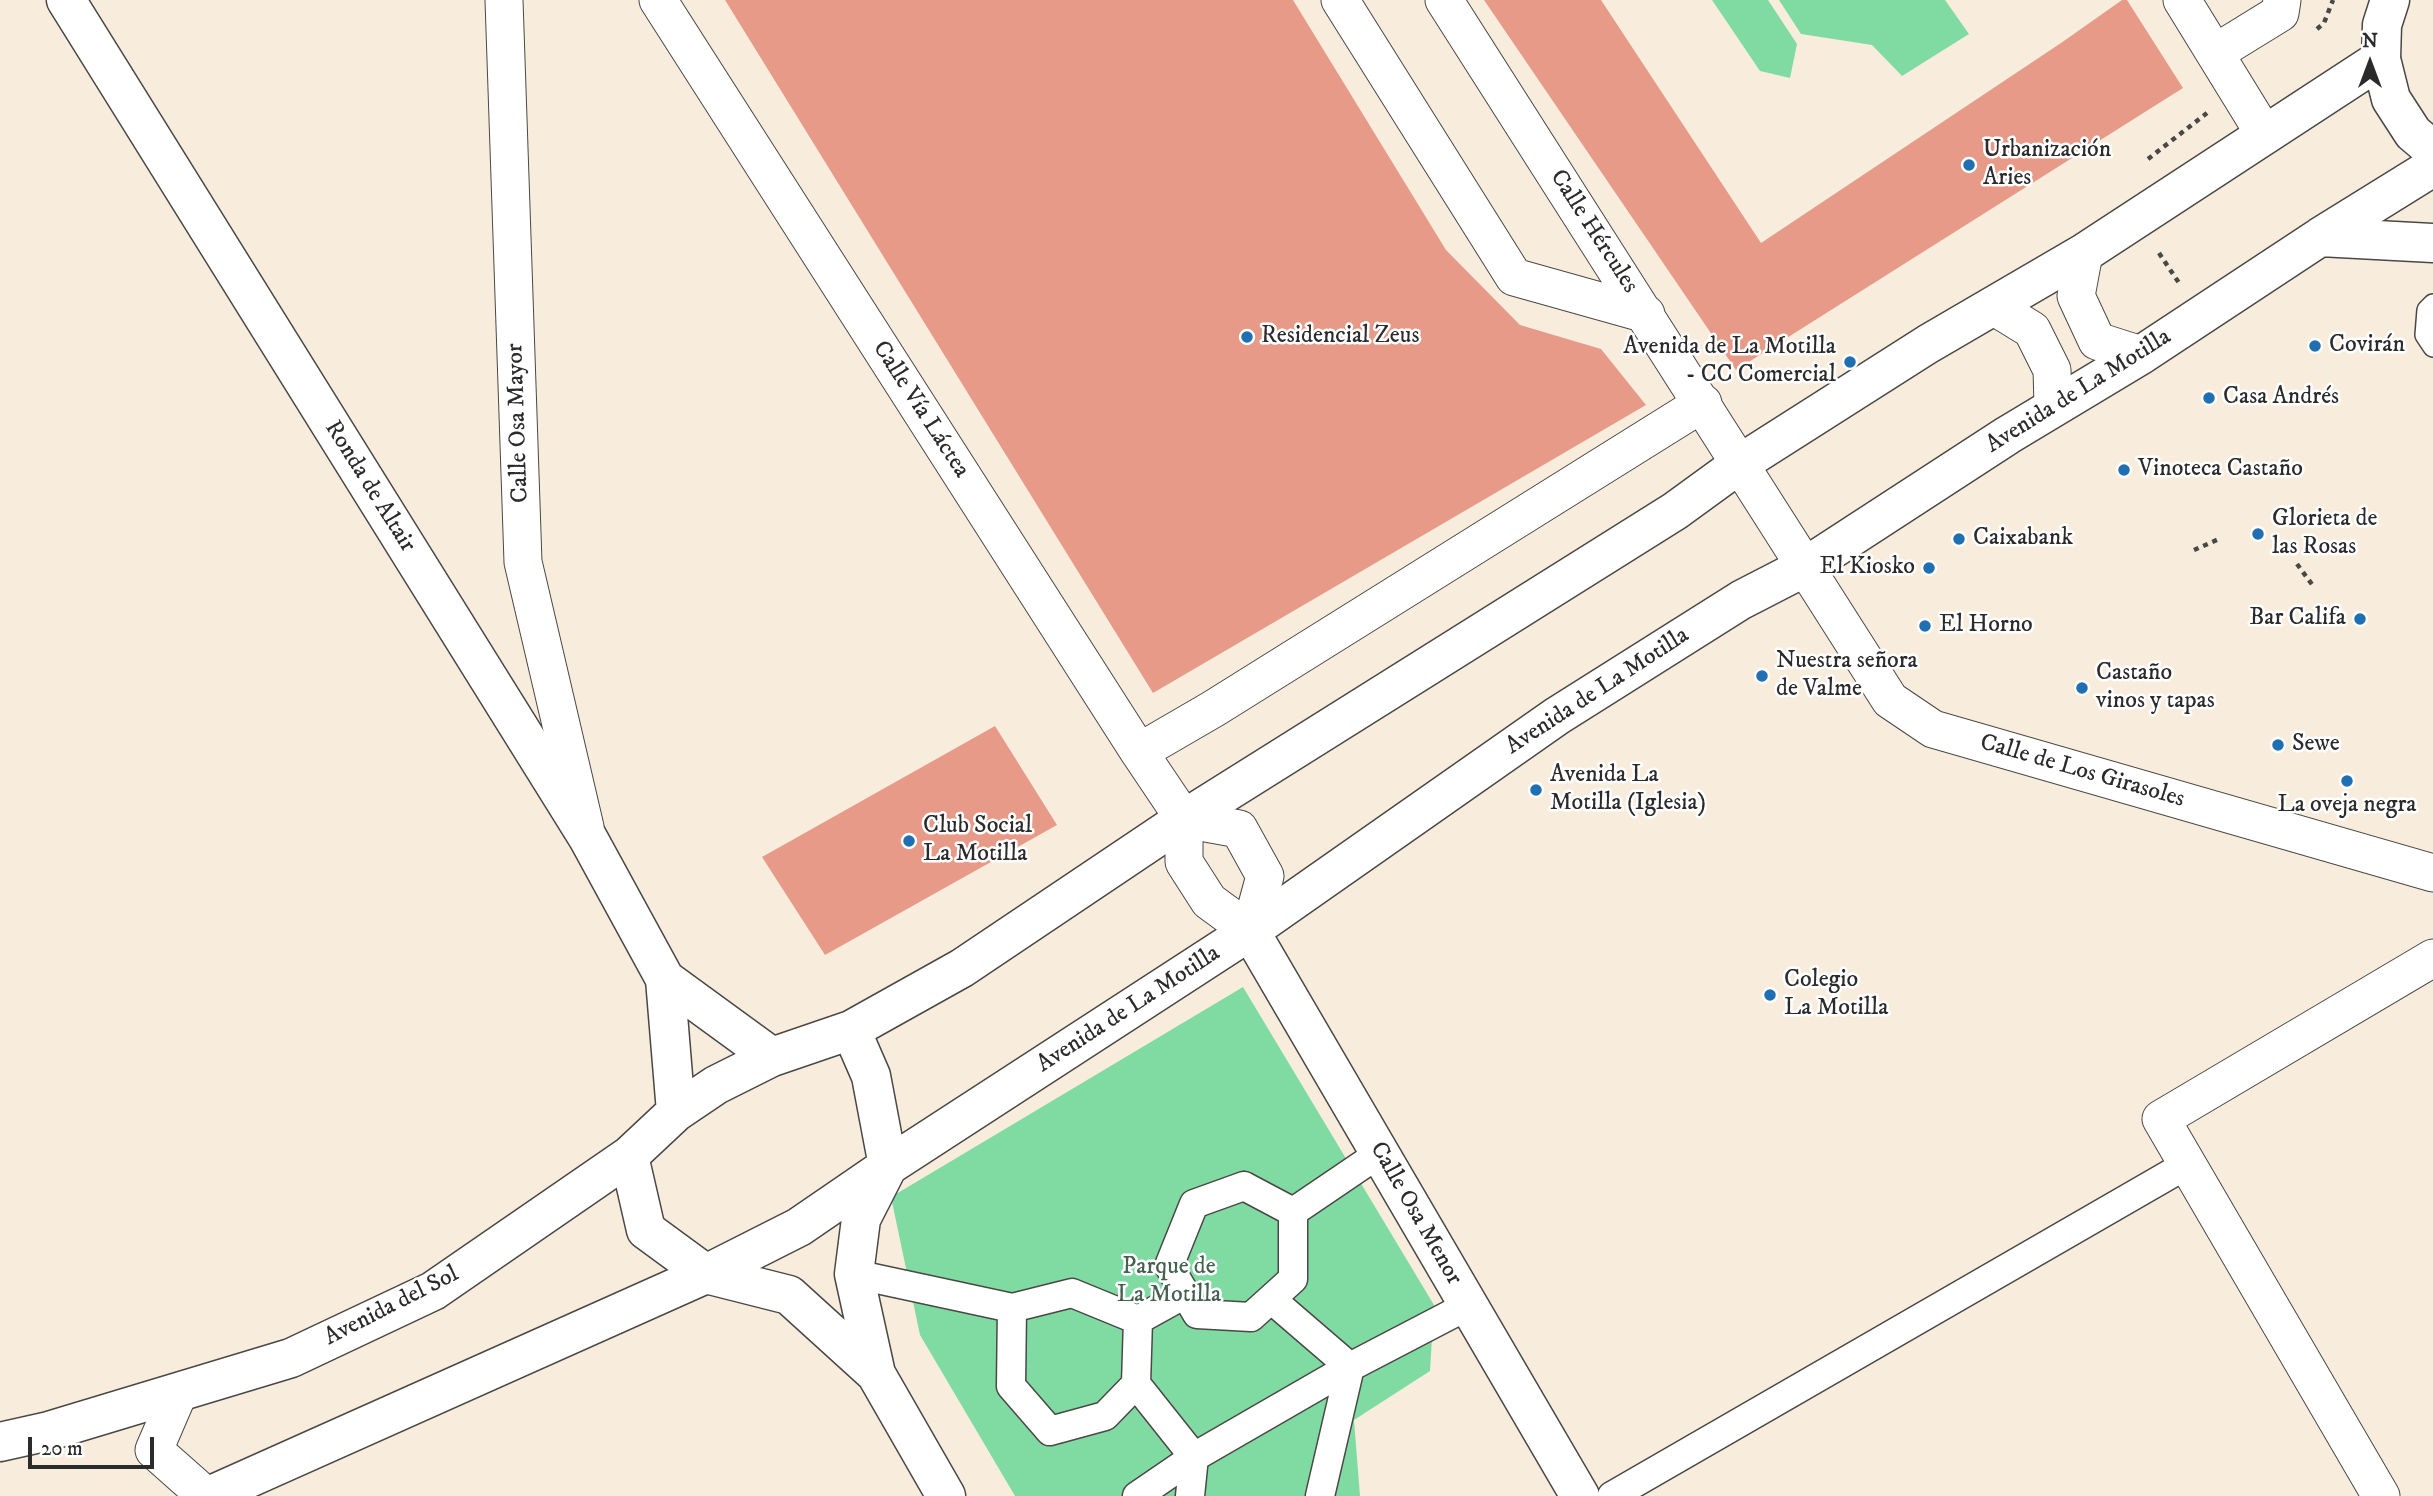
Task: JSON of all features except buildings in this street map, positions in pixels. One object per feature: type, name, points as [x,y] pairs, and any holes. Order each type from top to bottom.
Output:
[{"type":"street","name":"Ronda de Altair","points":[[66,0],[588,838],[664,979],[676,1112]]},
{"type":"street","name":"Calle Osa Mayor","points":[[504,0],[523,562],[588,838]]},
{"type":"street","name":"Calle Vía Láctea","points":[[658,0],[1184,819]]},
{"type":"street","points":[[1340,0],[1514,278],[1646,314]]},
{"type":"street","name":"Calle Hércules","points":[[1444,0],[1741,463]]},
{"type":"street","points":[[2182,0],[2266,135]]},
{"type":"street","points":[[2215,52],[2280,13],[2282,0]]},
{"type":"street","points":[[2390,0],[2382,25],[2381,60],[2391,99],[2413,133],[2433,150]]},
{"type":"street","points":[[946,1496],[876,1374],[854,1274],[861,1219],[888,1166],[871,1076],[851,1030],[962,968],[1184,819],[1675,511],[1741,463],[1928,344],[2084,253],[2381,60]]},
{"type":"street","name":"Avenida de La Motilla","points":[[888,1166],[1250,931],[1557,716],[1741,600],[1805,567],[2053,406],[2141,355],[2320,237],[2433,167]]},
{"type":"street","points":[[2320,237],[2433,243]]},
{"type":"street","points":[[2084,253],[2076,296],[2097,341],[2141,355]]},
{"type":"street","points":[[1993,306],[2032,330],[2052,370],[2053,406]]},
{"type":"street","points":[[1139,752],[1213,709],[1703,403]]},
{"type":"street","name":"Calle de Los Girasoles","points":[[1741,463],[1890,699],[1933,729],[2433,873]]},
{"type":"street","points":[[1184,819],[1239,829],[1265,876],[1250,931],[1209,901],[1184,862],[1184,819]]},
{"type":"street","name":"Calle Osa Menor","points":[[1250,931],[1580,1496]]},
{"type":"street","points":[[2381,1496],[2161,1119],[2433,958]]},
{"type":"street","name":"Ronda de Altair","points":[[664,979],[772,1057]]},
{"type":"street","name":"Avenida del Sol","points":[[0,1442],[48,1432],[291,1358],[433,1292],[629,1156],[676,1112],[716,1085],[772,1057],[851,1030]]},
{"type":"street","points":[[1293,1212],[1380,1153]]},
{"type":"street","points":[[629,1156],[646,1230],[706,1274],[789,1295],[876,1374]]},
{"type":"street","points":[[1612,1496],[2186,1165]]},
{"type":"street","points":[[179,1392],[154,1450],[208,1496],[706,1274],[799,1227],[888,1166]]},
{"type":"street","points":[[1244,1186],[1293,1212],[1293,1279],[1251,1317],[1197,1314],[1169,1266],[1194,1204],[1244,1186]]},
{"type":"street","points":[[854,1274],[1012,1308],[1072,1293],[1138,1320]]},
{"type":"street","points":[[1138,1320],[1185,1294]]},
{"type":"street","points":[[1270,1299],[1350,1367]]},
{"type":"street","points":[[1137,1496],[1194,1457],[1350,1367],[1469,1305]]},
{"type":"street","points":[[1012,1308],[1011,1385],[1050,1432],[1105,1416],[1136,1384]]},
{"type":"street","points":[[1138,1320],[1136,1384],[1194,1457],[1190,1496]]},
{"type":"street","points":[[1320,1496],[1350,1367]]},
{"type":"lane","points":[[2433,304],[2427,310],[2425,335],[2433,347]]},
{"type":"path","points":[[2313,32],[2324,23],[2333,0]]},
{"type":"path","points":[[2145,161],[2238,89]]},
{"type":"path","points":[[2136,218],[2201,316]]},
{"type":"path","points":[[2194,550],[2219,539]]},
{"type":"path","points":[[2297,564],[2314,587]]},
{"type":"green space","points":[[1712,0],[1768,0],[1797,44],[1790,78],[1760,71]]},
{"type":"green space","points":[[1779,0],[1945,0],[1969,34],[1902,76],[1872,45],[1801,34]]},
{"type":"green space","name":"Parque de La Motilla","points":[[1243,987],[1434,1305],[1430,1371],[1354,1420],[1360,1496],[1015,1496],[920,1335],[891,1197]]},
{"type":"place","name":"Urbanización Aries","points":[[1969,165]]},
{"type":"place","name":"Residencial Zeus","points":[[1247,337]]},
{"type":"place","name":"Covirán","points":[[2315,346]]},
{"type":"place","name":"Avenida de La Motilla - CC Comercial","points":[[1850,362]]},
{"type":"place","name":"Casa Andrés","points":[[2209,398]]},
{"type":"place","name":"Vinoteca Castaño","points":[[2124,470]]},
{"type":"place","name":"Glorieta de las Rosas","points":[[2258,534]]},
{"type":"place","name":"Caixabank","points":[[1959,539]]},
{"type":"place","name":"El Kiosko","points":[[1929,568]]},
{"type":"place","name":"Bar Califa","points":[[2360,619]]},
{"type":"place","name":"El Horno","points":[[1925,626]]},
{"type":"place","name":"Nuestra señora de Valme","points":[[1762,676]]},
{"type":"place","name":"Castaño vinos y tapas","points":[[2082,688]]},
{"type":"place","name":"Sewe","points":[[2278,745]]},
{"type":"place","name":"La oveja negra","points":[[2347,781]]},
{"type":"place","name":"Avenida La Motilla (Iglesia)","points":[[1536,790]]},
{"type":"place","name":"Club Social La Motilla","points":[[909,841]]},
{"type":"place","name":"Colegio La Motilla","points":[[1770,995]]}]
